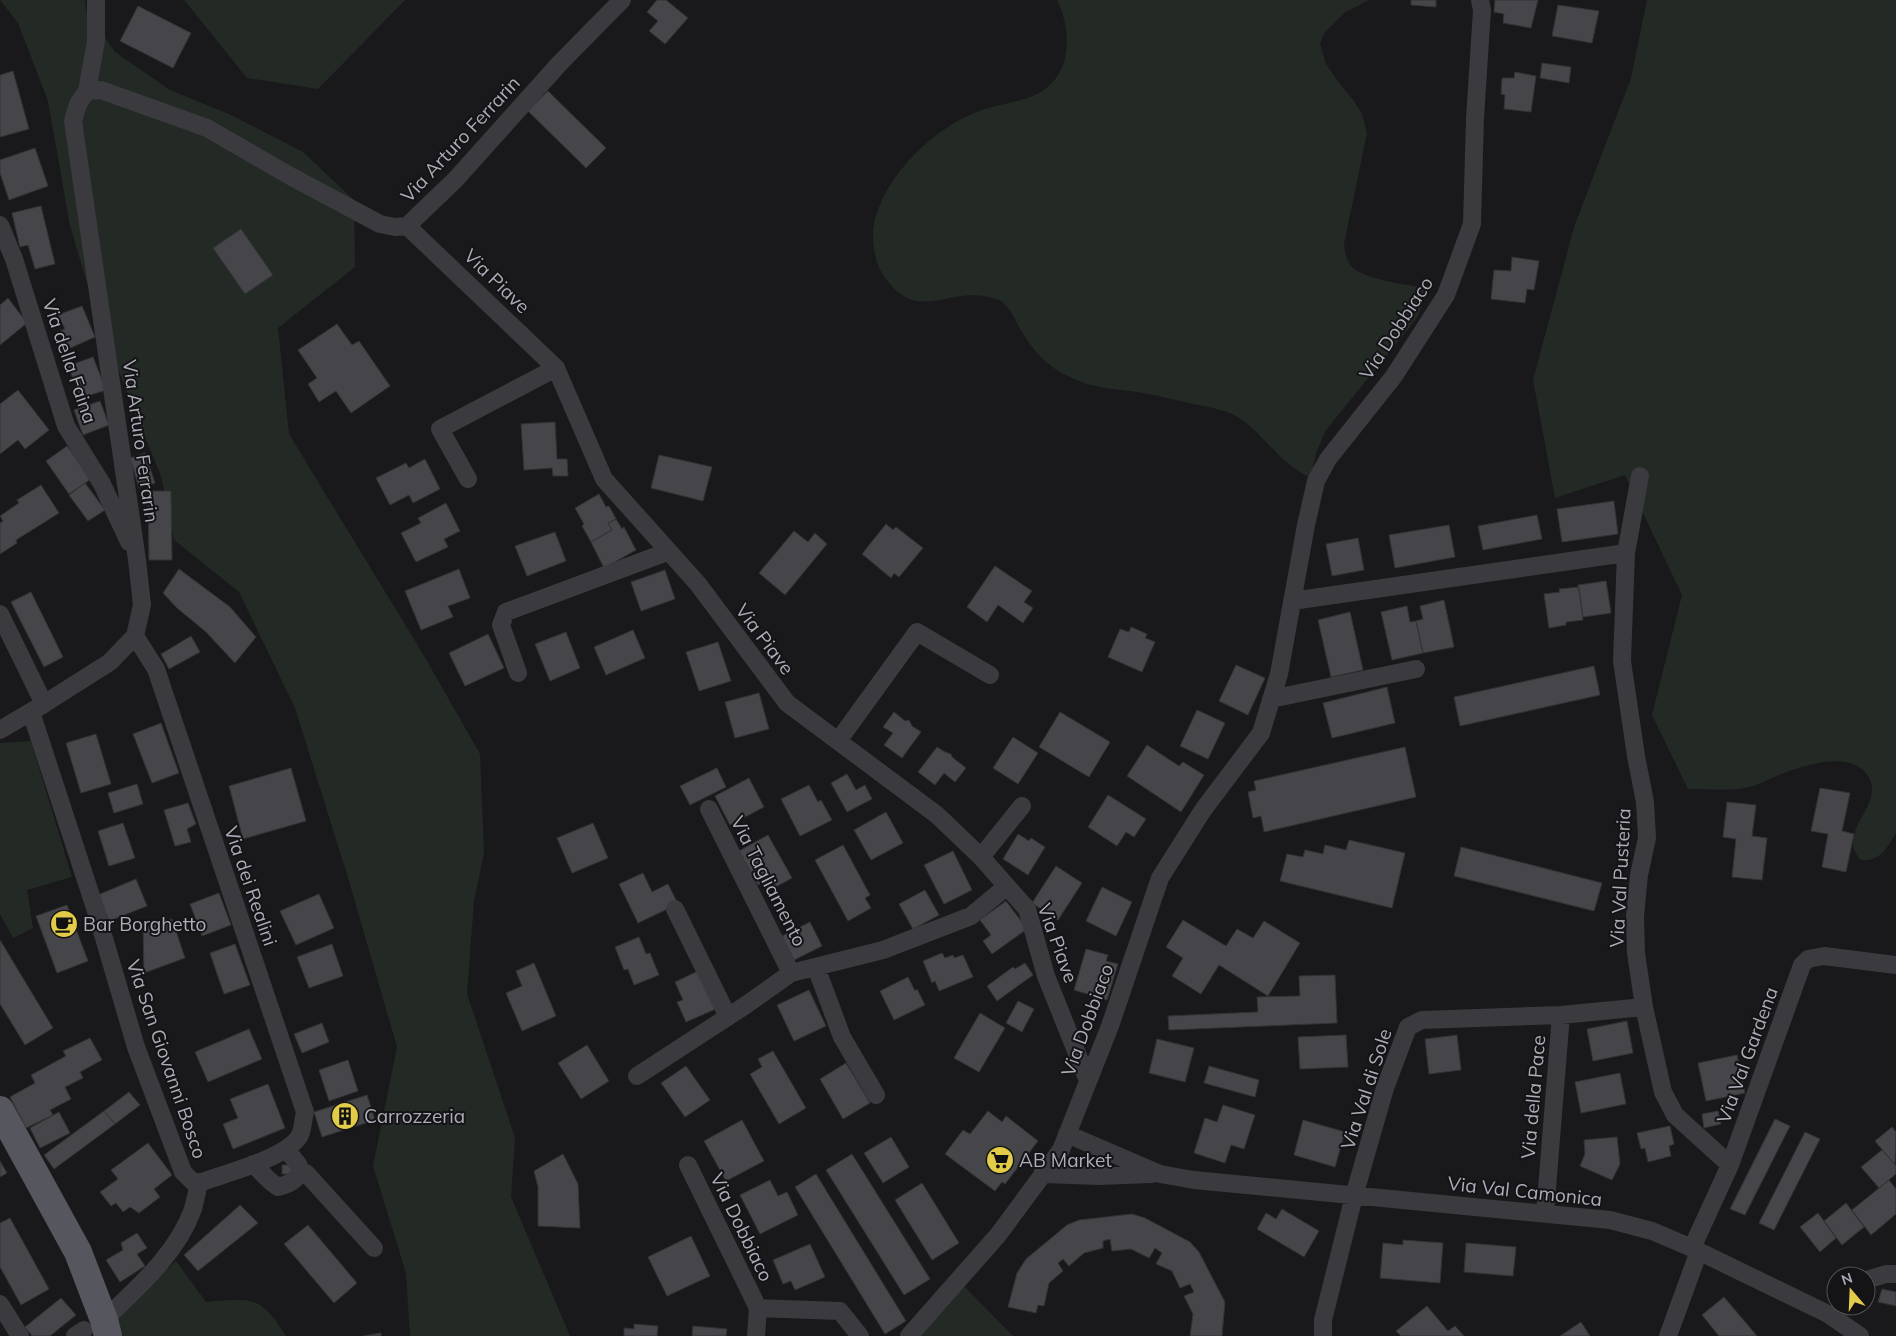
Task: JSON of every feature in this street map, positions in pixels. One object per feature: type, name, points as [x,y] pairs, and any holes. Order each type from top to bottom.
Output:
[{"type":"main road","points":[[0,1110],[78,1252],[93,1330]]},
{"type":"street","name":"Via Arturo Ferrarin","points":[[96,0],[96,41],[87,91],[78,104],[73,121],[137,560],[142,606],[135,636]]},
{"type":"street","name":"Via Arturo Ferrarin","points":[[87,91],[101,90],[207,128],[292,177],[380,224],[395,227],[407,226],[456,178],[559,64],[622,0]]},
{"type":"street","name":"Via Dobbiaco","points":[[909,1336],[998,1234],[1061,1150],[1110,1026],[1160,878],[1203,810],[1261,733],[1280,674],[1292,601],[1316,481],[1328,459],[1394,376],[1446,294],[1472,224],[1475,118],[1482,10],[1480,0]]},
{"type":"street","name":"Via della Faina","points":[[0,225],[14,259],[66,426],[102,484],[137,560]]},
{"type":"street","name":"Via Piave","points":[[407,226],[556,368],[604,479],[667,552],[698,584],[787,703],[937,816],[981,857],[1027,909],[1046,976],[1088,1081]]},
{"type":"street","points":[[468,479],[440,430],[556,368]]},
{"type":"street","name":"Via Val Pusteria","points":[[1640,476],[1626,553],[1622,661],[1645,802],[1647,838],[1639,875],[1636,953],[1644,1008],[1663,1092],[1675,1115],[1730,1166]]},
{"type":"street","points":[[518,673],[501,625],[506,612],[667,552]]},
{"type":"street","points":[[1292,601],[1626,553]]},
{"type":"street","name":"Via San Giovanni Bosco","points":[[0,614],[38,708],[136,1047],[183,1172],[192,1181],[199,1183]]},
{"type":"street","points":[[838,741],[917,632],[990,674]]},
{"type":"street","points":[[0,730],[110,662],[135,636]]},
{"type":"street","name":"Via dei Realini","points":[[135,636],[156,669],[305,1112],[300,1135],[286,1149],[253,1164],[199,1183]]},
{"type":"street","points":[[1272,699],[1416,669]]},
{"type":"street","points":[[981,857],[1022,806]]},
{"type":"street","name":"Via Tagliamento","points":[[709,809],[792,973]]},
{"type":"street","name":"Via Tagliamento","points":[[637,1076],[792,973],[883,950],[971,916],[1007,886]]},
{"type":"street","points":[[675,909],[728,1017]]},
{"type":"street","name":"Via Val Gardena","points":[[1668,1336],[1696,1249],[1730,1166],[1802,965],[1808,958],[1824,956],[1896,965]]},
{"type":"street","name":"Via Tagliamento","points":[[816,967],[842,1037],[876,1095]]},
{"type":"street","name":"Via Val di Sole","points":[[1323,1336],[1323,1320],[1354,1196],[1385,1088],[1408,1027],[1422,1020],[1561,1015],[1644,1008]]},
{"type":"street","name":"Via della Pace","points":[[1545,1213],[1561,1015]]},
{"type":"street","name":"Via Val Camonica","points":[[1067,1134],[1160,1174]]},
{"type":"street","points":[[286,1149],[301,1171],[306,1173],[374,1248]]},
{"type":"street","points":[[253,1164],[278,1187],[288,1185],[297,1179],[301,1171]]},
{"type":"street","name":"Via Dobbiaco","points":[[688,1165],[758,1308],[756,1336]]},
{"type":"street","name":"Via Val Camonica","points":[[1042,1174],[1098,1176],[1160,1174],[1194,1180],[1610,1220],[1652,1231],[1826,1304]]},
{"type":"street","points":[[93,1330],[147,1278],[175,1244],[192,1210],[199,1183]]},
{"type":"street","points":[[1876,1277],[1896,1274]]},
{"type":"street","points":[[0,1304],[20,1336]]},
{"type":"street","name":"Via Dobbiaco","points":[[758,1308],[840,1312],[860,1336]]},
{"type":"street","name":"Via Val Camonica","points":[[1841,1316],[1860,1336]]},
{"type":"shaded area","points":[[0,0],[85,0],[86,10],[115,52],[170,90],[229,114],[303,152],[354,200],[355,267],[278,328],[289,434],[423,654],[480,754],[484,853],[474,901],[467,994],[515,1138],[511,1197],[570,1336],[410,1336],[406,1273],[373,1166],[397,1047],[349,881],[295,708],[239,592],[174,540],[161,476],[130,401],[86,280],[70,226],[48,101],[18,23]]},
{"type":"shaded area","points":[[181,0],[405,0],[318,89],[247,78],[185,1]]},
{"type":"shaded area","points":[[1057,0],[1369,0],[1344,13],[1325,32],[1320,44],[1326,64],[1362,114],[1367,133],[1344,244],[1345,253],[1352,267],[1367,275],[1400,284],[1429,287],[1417,318],[1326,430],[1316,453],[1311,478],[1290,465],[1255,431],[1236,416],[1215,408],[1137,392],[1096,386],[1063,374],[1035,350],[1009,309],[1001,301],[984,296],[970,295],[934,301],[922,302],[912,300],[901,294],[890,284],[880,268],[873,239],[875,220],[882,201],[905,165],[920,149],[953,123],[986,109],[1037,94],[1049,86],[1057,76],[1063,65],[1067,39],[1062,12]]},
{"type":"shaded area","points":[[1647,0],[1896,0],[1896,833],[1886,849],[1873,859],[1861,860],[1854,850],[1853,840],[1856,830],[1870,800],[1872,790],[1870,780],[1864,770],[1854,765],[1843,762],[1818,763],[1794,769],[1745,788],[1724,790],[1688,789],[1652,715],[1682,595],[1625,475],[1555,498],[1533,380],[1574,227],[1631,78]]},
{"type":"shaded area","points":[[31,741],[72,877],[27,890],[33,928],[13,938],[0,914],[0,743]]},
{"type":"shaded area","points":[[176,1261],[206,1302],[245,1300],[253,1302],[269,1313],[286,1336],[117,1336],[113,1319]]},
{"type":"shaded area","points":[[959,1281],[1013,1336],[911,1336]]},
{"type":"building","points":[[657,0],[666,0],[688,18],[665,44],[649,31],[658,21],[647,12]]},
{"type":"building","points":[[1411,0],[1436,0],[1436,7],[1411,5]]},
{"type":"building","points":[[1495,0],[1538,0],[1531,28],[1503,23],[1504,14],[1494,12]]},
{"type":"building","points":[[1558,5],[1599,11],[1592,43],[1552,36]]},
{"type":"building","points":[[138,6],[191,33],[173,68],[120,41]]},
{"type":"building","points":[[1542,63],[1571,67],[1569,83],[1540,78]]},
{"type":"building","points":[[13,71],[29,129],[0,137],[0,75]]},
{"type":"building","points":[[1515,72],[1536,76],[1531,112],[1504,109],[1505,95],[1501,94],[1502,78],[1514,78]]},
{"type":"building","points":[[548,91],[606,148],[586,168],[528,111]]},
{"type":"building","points":[[35,148],[48,186],[9,200],[0,173],[0,160]]},
{"type":"building","points":[[41,206],[55,264],[35,269],[28,245],[20,247],[12,213]]},
{"type":"building","points":[[241,229],[273,275],[245,294],[213,248]]},
{"type":"building","points":[[1512,257],[1539,261],[1534,290],[1527,289],[1525,303],[1491,299],[1494,270],[1511,271]]},
{"type":"building","points":[[8,298],[27,323],[0,345],[0,305]]},
{"type":"building","points":[[82,306],[95,337],[68,349],[60,331],[65,329],[58,315]]},
{"type":"building","points":[[337,324],[352,345],[359,341],[390,386],[351,413],[336,391],[319,402],[308,384],[317,378],[298,350]]},
{"type":"building","points":[[93,357],[106,390],[81,398],[68,366]]},
{"type":"building","points":[[18,390],[49,430],[25,449],[18,440],[0,454],[0,404]]},
{"type":"building","points":[[100,401],[109,425],[83,435],[74,410]]},
{"type":"building","points":[[555,422],[557,459],[567,459],[568,476],[553,476],[552,468],[524,470],[521,424]]},
{"type":"building","points":[[67,446],[91,479],[69,494],[46,461]]},
{"type":"building","points":[[145,453],[155,483],[139,488],[130,458]]},
{"type":"building","points":[[659,455],[712,467],[703,501],[651,488]]},
{"type":"building","points":[[425,459],[440,489],[413,503],[409,495],[390,505],[376,478],[406,463],[409,468]]},
{"type":"building","points":[[85,483],[105,510],[88,521],[69,495]]},
{"type":"building","points":[[41,485],[59,513],[16,540],[17,543],[0,554],[0,523],[3,521],[0,516],[19,503],[17,500]]},
{"type":"building","points":[[148,491],[171,491],[172,560],[149,560]]},
{"type":"building","points":[[599,494],[606,507],[609,506],[616,519],[608,523],[612,530],[591,542],[575,508]]},
{"type":"building","points":[[1614,501],[1618,534],[1562,542],[1557,509]]},
{"type":"building","points":[[446,503],[460,531],[444,539],[448,547],[416,562],[401,533],[421,523],[418,518]]},
{"type":"building","points":[[1537,515],[1542,539],[1483,550],[1478,526]]},
{"type":"building","points":[[616,519],[622,529],[624,527],[636,550],[604,568],[591,542],[612,530],[608,523]]},
{"type":"building","points":[[886,524],[893,530],[896,527],[923,548],[899,577],[894,573],[891,578],[862,554]]},
{"type":"building","points":[[1449,525],[1455,557],[1395,568],[1389,535]]},
{"type":"building","points":[[794,531],[808,542],[815,533],[827,544],[785,595],[759,573]]},
{"type":"building","points":[[555,532],[566,561],[527,576],[515,546]]},
{"type":"building","points":[[1358,538],[1364,570],[1332,576],[1326,544]]},
{"type":"building","points":[[995,566],[1032,591],[1024,602],[1033,608],[1023,623],[998,605],[987,622],[967,607]]},
{"type":"building","points":[[179,569],[230,607],[256,637],[235,663],[206,632],[177,608],[163,593]]},
{"type":"building","points":[[459,569],[470,598],[448,606],[453,617],[421,630],[405,591]]},
{"type":"building","points":[[665,570],[675,599],[641,611],[631,582]]},
{"type":"building","points":[[1606,581],[1611,613],[1583,617],[1578,585]]},
{"type":"building","points":[[1579,587],[1583,620],[1566,622],[1566,625],[1549,628],[1544,594],[1560,592],[1559,589]]},
{"type":"building","points":[[31,592],[63,657],[44,667],[11,602]]},
{"type":"building","points":[[1444,600],[1454,647],[1423,653],[1416,621],[1423,619],[1420,606]]},
{"type":"building","points":[[1407,606],[1410,622],[1416,621],[1423,653],[1392,660],[1381,612]]},
{"type":"building","points":[[1350,612],[1363,670],[1331,677],[1318,620]]},
{"type":"building","points":[[1131,627],[1147,634],[1145,638],[1155,642],[1142,672],[1108,657],[1120,629],[1129,632]]},
{"type":"building","points":[[633,630],[645,658],[606,675],[594,647]]},
{"type":"building","points":[[566,632],[580,668],[550,681],[535,644]]},
{"type":"building","points":[[488,634],[504,668],[465,686],[449,653]]},
{"type":"building","points":[[191,636],[200,652],[169,669],[161,654]]},
{"type":"building","points":[[718,642],[731,681],[699,691],[686,652]]},
{"type":"building","points":[[1236,665],[1265,678],[1248,715],[1219,701]]},
{"type":"building","points":[[1594,666],[1600,695],[1460,726],[1454,697]]},
{"type":"building","points":[[1387,687],[1395,723],[1332,738],[1323,703]]},
{"type":"building","points":[[759,693],[769,729],[735,738],[725,702]]},
{"type":"building","points":[[1197,710],[1225,723],[1208,759],[1180,746]]},
{"type":"building","points":[[894,712],[905,721],[909,720],[912,726],[921,732],[902,758],[884,745],[893,733],[883,727]]},
{"type":"building","points":[[1060,712],[1110,742],[1089,777],[1039,747]]},
{"type":"building","points":[[161,723],[179,773],[152,783],[133,734]]},
{"type":"building","points":[[96,734],[111,784],[81,793],[66,743]]},
{"type":"building","points":[[1013,737],[1038,753],[1018,784],[993,768]]},
{"type":"building","points":[[1147,745],[1179,766],[1183,762],[1204,775],[1181,812],[1127,776]]},
{"type":"building","points":[[937,747],[951,754],[952,757],[966,768],[955,782],[944,773],[935,785],[918,772]]},
{"type":"building","points":[[1405,747],[1416,797],[1264,832],[1261,816],[1253,818],[1248,792],[1256,790],[1254,781]]},
{"type":"building","points":[[291,768],[306,821],[243,839],[229,786]]},
{"type":"building","points":[[717,768],[726,787],[690,805],[680,786]]},
{"type":"building","points":[[847,774],[856,790],[865,785],[872,799],[847,812],[831,783]]},
{"type":"building","points":[[749,778],[764,807],[730,825],[715,796]]},
{"type":"building","points":[[137,784],[143,804],[114,813],[108,793]]},
{"type":"building","points":[[809,785],[818,802],[821,800],[832,820],[800,836],[781,799]]},
{"type":"building","points":[[1820,788],[1850,793],[1842,831],[1854,834],[1846,872],[1822,867],[1828,834],[1811,831]]},
{"type":"building","points":[[1108,795],[1146,819],[1134,837],[1126,832],[1117,846],[1088,827]]},
{"type":"building","points":[[1727,802],[1756,805],[1752,836],[1767,838],[1762,880],[1732,877],[1736,839],[1723,837]]},
{"type":"building","points":[[188,803],[196,824],[187,829],[191,842],[175,846],[164,810]]},
{"type":"building","points":[[886,812],[903,843],[871,860],[854,830]]},
{"type":"building","points":[[123,823],[135,858],[109,866],[98,831]]},
{"type":"building","points":[[593,823],[608,858],[572,873],[557,838]]},
{"type":"building","points":[[1018,834],[1029,841],[1031,838],[1045,847],[1028,875],[1003,859]]},
{"type":"building","points":[[768,835],[792,878],[772,889],[767,879],[758,885],[739,851]]},
{"type":"building","points":[[1349,840],[1405,853],[1392,908],[1280,881],[1287,854],[1303,857],[1305,850],[1323,854],[1325,845],[1346,850]]},
{"type":"building","points":[[843,845],[870,895],[865,898],[871,908],[848,921],[815,860]]},
{"type":"building","points":[[1461,847],[1602,883],[1594,911],[1454,876]]},
{"type":"building","points":[[953,851],[972,890],[944,904],[924,865]]},
{"type":"building","points":[[1056,866],[1082,883],[1058,920],[1032,903]]},
{"type":"building","points":[[643,873],[652,892],[668,884],[678,904],[638,923],[619,884]]},
{"type":"building","points":[[136,879],[147,906],[109,921],[98,895]]},
{"type":"building","points":[[1102,887],[1132,902],[1116,936],[1086,921]]},
{"type":"building","points":[[925,890],[939,915],[913,929],[899,904]]},
{"type":"building","points":[[219,893],[231,925],[202,936],[190,904]]},
{"type":"building","points":[[319,894],[334,928],[296,945],[280,911]]},
{"type":"building","points":[[1006,901],[1027,929],[992,954],[983,941],[991,935],[980,920]]},
{"type":"building","points":[[67,905],[88,961],[57,973],[36,916]]},
{"type":"building","points":[[172,919],[185,958],[144,973],[143,928]]},
{"type":"building","points":[[1183,920],[1226,946],[1237,929],[1253,938],[1264,921],[1300,943],[1268,996],[1219,965],[1201,994],[1172,976],[1183,958],[1166,947]]},
{"type":"building","points":[[810,922],[822,946],[794,960],[782,936]]},
{"type":"building","points":[[639,937],[646,954],[650,953],[659,975],[634,985],[628,969],[624,970],[615,947]]},
{"type":"building","points":[[0,940],[53,1028],[25,1045],[0,1004]]},
{"type":"building","points":[[235,944],[250,985],[224,994],[210,953]]},
{"type":"building","points":[[332,944],[343,976],[309,988],[297,957]]},
{"type":"building","points":[[1086,949],[1108,955],[1106,961],[1118,964],[1107,1000],[1074,990]]},
{"type":"building","points":[[942,953],[945,958],[953,955],[954,958],[963,955],[973,977],[939,991],[935,981],[932,983],[923,961]]},
{"type":"building","points":[[534,963],[556,1016],[522,1031],[506,993],[522,986],[516,971]]},
{"type":"building","points":[[1025,963],[1033,975],[997,1001],[987,986],[1013,967],[1015,969]]},
{"type":"building","points":[[700,970],[718,1008],[686,1022],[677,1002],[683,1000],[675,982]]},
{"type":"building","points":[[1335,975],[1337,1023],[1169,1030],[1168,1016],[1258,1012],[1257,997],[1300,996],[1299,976]]},
{"type":"building","points":[[908,977],[925,1005],[894,1020],[880,991]]},
{"type":"building","points":[[809,990],[826,1026],[794,1041],[777,1005]]},
{"type":"building","points":[[1018,1001],[1034,1009],[1022,1032],[1006,1023]]},
{"type":"building","points":[[980,1013],[1005,1028],[979,1072],[954,1058]]},
{"type":"building","points":[[1627,1021],[1633,1053],[1593,1061],[1587,1029]]},
{"type":"building","points":[[322,1023],[329,1042],[302,1053],[294,1034]]},
{"type":"building","points":[[249,1029],[262,1059],[208,1082],[195,1052]]},
{"type":"building","points":[[1346,1035],[1348,1067],[1300,1069],[1298,1037]]},
{"type":"building","points":[[1457,1035],[1461,1070],[1429,1074],[1425,1039]]},
{"type":"building","points":[[90,1038],[102,1060],[80,1072],[83,1078],[65,1087],[71,1099],[50,1110],[53,1115],[26,1128],[10,1097],[35,1083],[31,1075],[66,1056],[63,1051]]},
{"type":"building","points":[[1157,1039],[1194,1048],[1185,1082],[1149,1073]]},
{"type":"building","points":[[587,1045],[609,1081],[581,1099],[558,1063]]},
{"type":"building","points":[[773,1051],[806,1108],[779,1124],[750,1074],[762,1067],[758,1059]]},
{"type":"building","points":[[1737,1055],[1745,1093],[1706,1101],[1698,1063]]},
{"type":"building","points":[[348,1060],[358,1091],[329,1101],[319,1070]]},
{"type":"building","points":[[846,1063],[870,1103],[843,1119],[820,1079]]},
{"type":"building","points":[[686,1066],[710,1100],[685,1117],[661,1083]]},
{"type":"building","points":[[1209,1066],[1259,1080],[1255,1097],[1204,1083]]},
{"type":"building","points":[[1620,1073],[1626,1104],[1581,1113],[1575,1082]]},
{"type":"building","points":[[268,1084],[285,1128],[233,1149],[223,1124],[238,1118],[230,1099]]},
{"type":"building","points":[[129,1092],[140,1105],[115,1124],[104,1111]]},
{"type":"building","name":"Carrozzeria","points":[[367,1095],[375,1120],[322,1137],[314,1112]]},
{"type":"building","points":[[1223,1105],[1255,1115],[1244,1149],[1231,1145],[1225,1163],[1194,1153],[1205,1118],[1217,1122]]},
{"type":"building","points":[[104,1111],[115,1124],[54,1169],[44,1155]]},
{"type":"building","points":[[988,1111],[1002,1122],[1006,1116],[1038,1141],[1005,1184],[1002,1182],[995,1191],[945,1154],[963,1130],[970,1134]]},
{"type":"building","points":[[1718,1111],[1721,1124],[1704,1128],[1702,1114]]},
{"type":"building","points":[[59,1112],[70,1133],[40,1148],[30,1128]]},
{"type":"building","points":[[1775,1119],[1790,1126],[1745,1215],[1730,1209]]},
{"type":"building","points":[[742,1120],[764,1161],[726,1181],[704,1141]]},
{"type":"building","points":[[1303,1120],[1345,1132],[1335,1167],[1294,1155]]},
{"type":"building","points":[[1670,1126],[1674,1144],[1669,1146],[1671,1156],[1648,1162],[1645,1148],[1641,1149],[1637,1133]]},
{"type":"building","points":[[1892,1127],[1896,1132],[1895,1165],[1875,1141]]},
{"type":"building","points":[[1805,1132],[1820,1139],[1774,1230],[1759,1223]]},
{"type":"building","points":[[891,1137],[909,1167],[883,1183],[864,1153]]},
{"type":"building","points":[[1617,1137],[1620,1164],[1612,1180],[1580,1166],[1585,1154],[1584,1140]]},
{"type":"building","points":[[148,1143],[172,1175],[154,1189],[160,1197],[139,1213],[130,1207],[123,1212],[116,1203],[111,1206],[100,1192],[118,1179],[111,1170]]},
{"type":"building","points":[[1882,1150],[1896,1166],[1896,1174],[1879,1188],[1861,1167]]},
{"type":"building","points":[[563,1154],[578,1184],[580,1228],[538,1226],[538,1187],[534,1171]]},
{"type":"building","points":[[852,1154],[930,1279],[904,1295],[826,1170]]},
{"type":"building","points":[[0,1161],[7,1173],[0,1177]]},
{"type":"building","points":[[282,1165],[292,1165],[292,1174],[282,1174]]},
{"type":"building","points":[[816,1174],[906,1321],[885,1334],[795,1187]]},
{"type":"building","points":[[770,1180],[778,1196],[787,1192],[798,1215],[760,1234],[740,1195]]},
{"type":"building","points":[[1889,1180],[1896,1189],[1896,1214],[1871,1235],[1852,1210]]},
{"type":"building","points":[[922,1183],[959,1243],[932,1260],[895,1200]]},
{"type":"building","points":[[1846,1203],[1864,1227],[1842,1245],[1824,1221]]},
{"type":"building","points":[[240,1205],[258,1223],[198,1271],[184,1255]]},
{"type":"building","points":[[1282,1209],[1319,1231],[1304,1257],[1257,1229],[1266,1213],[1276,1219]]},
{"type":"building","points":[[1818,1213],[1836,1238],[1820,1252],[1800,1227]]},
{"type":"building","points":[[1132,1214],[1145,1218],[1190,1242],[1199,1252],[1225,1302],[1222,1336],[1190,1336],[1193,1314],[1184,1296],[1194,1292],[1190,1284],[1180,1288],[1172,1271],[1156,1264],[1162,1253],[1155,1248],[1149,1258],[1131,1249],[1112,1251],[1110,1239],[1103,1241],[1103,1248],[1084,1253],[1069,1266],[1063,1259],[1058,1263],[1063,1271],[1049,1283],[1044,1306],[1038,1305],[1036,1313],[1008,1307],[1017,1273],[1026,1259],[1067,1225],[1079,1220]]},
{"type":"building","points":[[10,1218],[49,1289],[21,1305],[0,1267],[0,1223]]},
{"type":"building","points":[[308,1225],[357,1283],[334,1303],[284,1244]]},
{"type":"building","points":[[137,1233],[147,1248],[137,1254],[145,1266],[120,1282],[106,1260],[123,1250],[121,1243]]},
{"type":"building","points":[[691,1236],[710,1276],[667,1296],[648,1257]]},
{"type":"building","points":[[1403,1240],[1443,1243],[1440,1283],[1380,1278],[1383,1243],[1403,1245]]},
{"type":"building","points":[[1466,1243],[1516,1247],[1513,1276],[1464,1272]]},
{"type":"building","points":[[810,1244],[825,1277],[795,1290],[791,1281],[783,1284],[773,1260]]},
{"type":"building","points":[[1882,1289],[1896,1292],[1896,1306],[1878,1302]]},
{"type":"building","points":[[1724,1297],[1757,1336],[1719,1336],[1702,1315]]},
{"type":"building","points":[[61,1298],[76,1315],[50,1336],[32,1336],[25,1327]]},
{"type":"building","points":[[1427,1306],[1448,1331],[1455,1326],[1464,1336],[1401,1336],[1396,1331]]},
{"type":"building","points":[[1581,1322],[1590,1336],[1560,1336]]},
{"type":"building","points":[[634,1324],[658,1326],[657,1336],[624,1336],[624,1328],[634,1329]]},
{"type":"building","points":[[693,1326],[727,1329],[726,1336],[692,1336]]},
{"type":"building","points":[[381,1333],[381,1336],[363,1336]]},
{"type":"place","name":"Bar Borghetto","points":[[64,924]]},
{"type":"place","name":"Carrozzeria","points":[[345,1116]]},
{"type":"place","name":"AB Market","points":[[1000,1160]]}]
